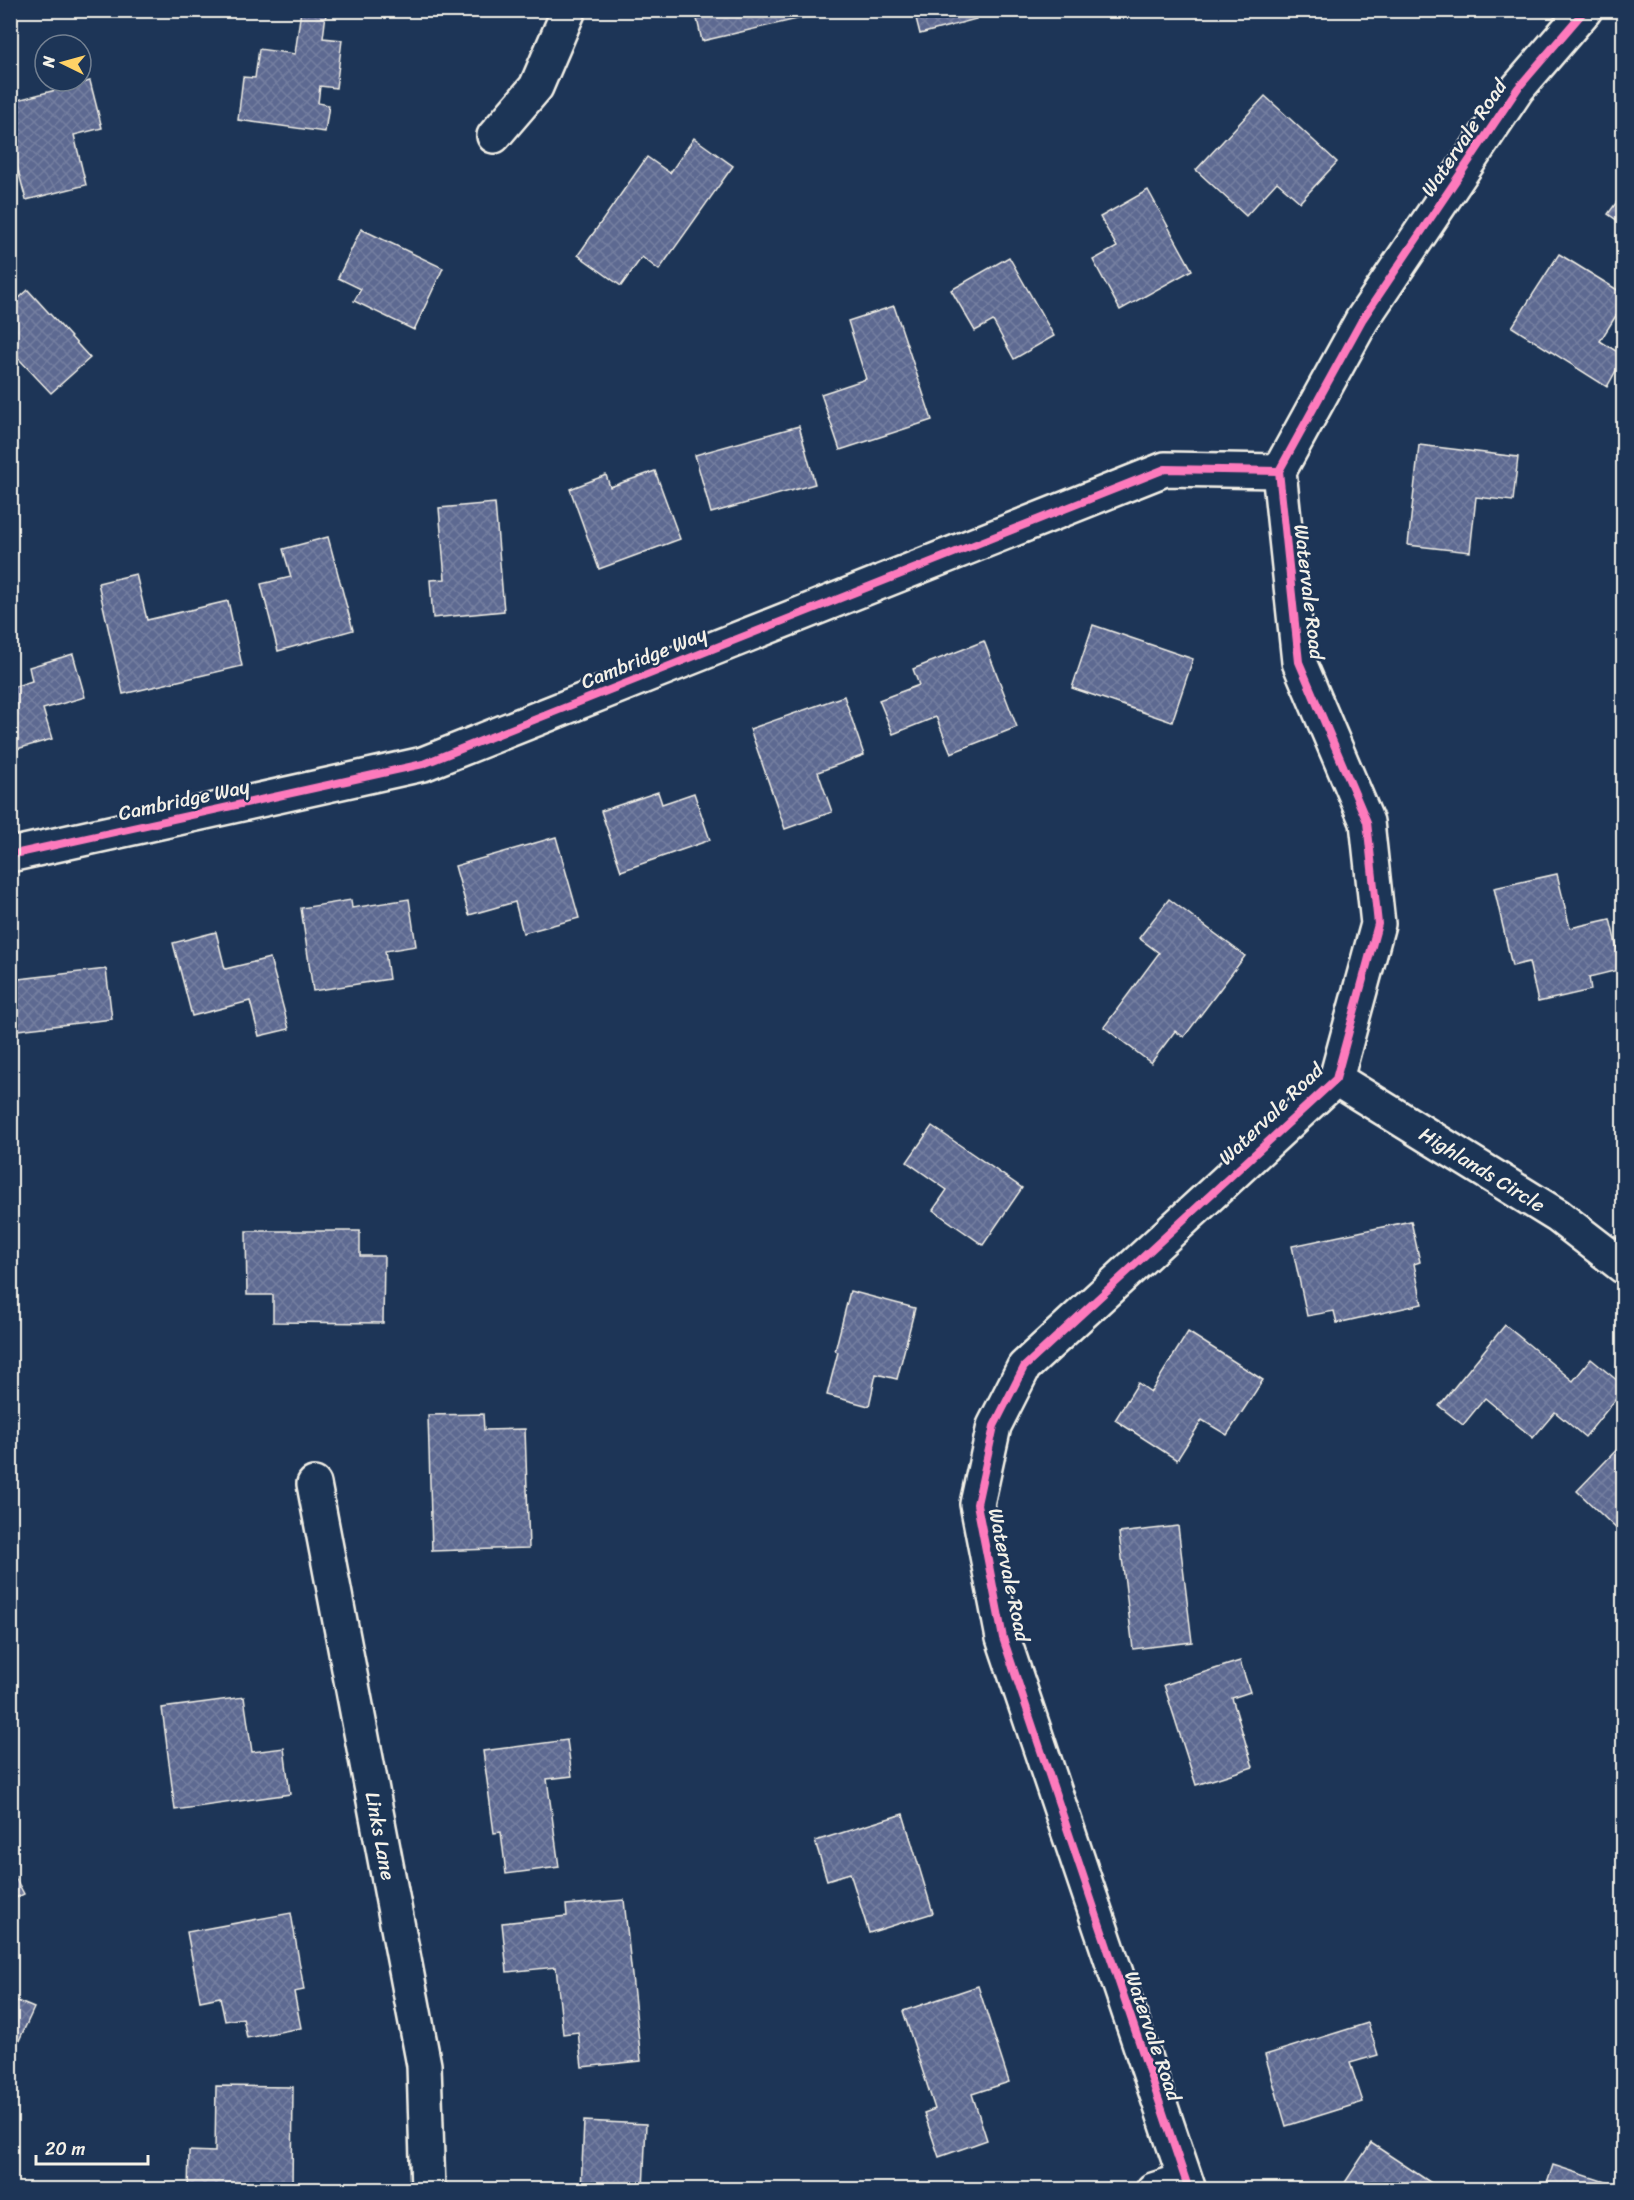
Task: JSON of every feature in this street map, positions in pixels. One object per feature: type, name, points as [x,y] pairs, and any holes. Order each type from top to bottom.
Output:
[{"type":"street","points":[[494,136],[536,87],[569,10]]},
{"type":"street","name":"Watervale Road","points":[[1187,2185],[1004,1638],[977,1504],[994,1425],[1024,1367],[1336,1079],[1378,924],[1367,822],[1299,662],[1279,471],[1362,320],[1518,88],[1585,10]]},
{"type":"street","name":"Cambridge Way","points":[[10,855],[423,764],[1165,469],[1279,471]]},
{"type":"street","name":"Highlands Circle","points":[[1336,1079],[1558,1216],[1623,1267]]},
{"type":"street","name":"Links Lane","points":[[314,1484],[424,2064],[428,2190]]},
{"type":"street","points":[[1153,2190],[1187,2185]]},
{"type":"building","points":[[301,10],[326,14],[323,38],[342,40],[336,88],[320,86],[318,103],[329,105],[325,132],[238,120],[243,77],[255,78],[259,49],[295,54]]},
{"type":"building","points":[[695,10],[818,10],[819,14],[702,41]]},
{"type":"building","points":[[914,10],[974,10],[976,19],[920,34]]},
{"type":"building","points":[[44,93],[93,93],[102,128],[74,135],[86,185],[26,200],[10,140],[10,102]]},
{"type":"building","points":[[1265,96],[1337,162],[1300,202],[1277,182],[1246,216],[1196,170]]},
{"type":"building","points":[[694,138],[733,166],[659,270],[642,257],[621,286],[578,255],[647,157],[670,173]]},
{"type":"building","points":[[1148,190],[1192,270],[1120,310],[1093,260],[1117,247],[1100,217]]},
{"type":"building","points":[[1624,192],[1624,225],[1608,214]]},
{"type":"building","points":[[361,229],[443,268],[414,330],[354,301],[361,289],[338,278]]},
{"type":"building","points":[[1559,254],[1624,294],[1624,303],[1600,341],[1624,356],[1607,387],[1512,327]]},
{"type":"building","points":[[1009,257],[1054,336],[1014,359],[993,321],[975,331],[951,290]]},
{"type":"building","points":[[28,290],[90,358],[51,393],[18,358],[10,365],[10,293],[17,300]]},
{"type":"building","points":[[894,306],[932,420],[840,450],[821,394],[866,379],[848,321]]},
{"type":"building","points":[[799,426],[815,484],[711,513],[695,455]]},
{"type":"building","points":[[1419,445],[1518,457],[1513,501],[1476,497],[1470,552],[1408,545]]},
{"type":"building","points":[[655,471],[680,539],[599,569],[570,489],[606,475],[610,487]]},
{"type":"building","points":[[495,503],[504,611],[433,618],[430,580],[445,579],[439,508]]},
{"type":"building","points":[[328,537],[353,630],[278,651],[261,584],[291,577],[283,549]]},
{"type":"building","points":[[136,574],[147,620],[228,601],[242,666],[123,694],[98,583]]},
{"type":"building","points":[[1093,625],[1193,659],[1172,722],[1072,688]]},
{"type":"building","points":[[984,641],[1017,727],[951,753],[936,717],[893,734],[879,700],[919,685],[913,669]]},
{"type":"building","points":[[73,654],[85,697],[43,709],[52,739],[10,751],[10,688],[32,681],[29,667]]},
{"type":"building","points":[[844,696],[864,755],[818,772],[832,812],[785,829],[750,729]]},
{"type":"building","points":[[658,792],[662,804],[694,793],[710,840],[621,871],[601,811]]},
{"type":"building","points":[[556,837],[579,918],[523,933],[515,902],[469,915],[455,866]]},
{"type":"building","points":[[1557,874],[1570,928],[1610,919],[1622,969],[1589,977],[1591,990],[1538,1002],[1529,962],[1512,966],[1494,888]]},
{"type":"building","points":[[409,899],[416,946],[385,951],[389,979],[313,991],[301,908],[351,900],[352,908]]},
{"type":"building","points":[[1169,899],[1245,956],[1184,1037],[1175,1031],[1151,1063],[1104,1027],[1159,953],[1139,938]]},
{"type":"building","points":[[216,932],[225,969],[270,958],[289,1029],[259,1036],[250,1001],[192,1016],[173,943]]},
{"type":"building","points":[[106,969],[112,1019],[10,1031],[10,980]]},
{"type":"building","points":[[932,1126],[1022,1188],[983,1245],[933,1210],[947,1190],[907,1162]]},
{"type":"building","points":[[1411,1221],[1420,1262],[1414,1264],[1422,1304],[1337,1323],[1334,1311],[1307,1316],[1292,1246]]},
{"type":"building","points":[[246,1231],[360,1231],[360,1256],[384,1256],[383,1323],[273,1322],[273,1295],[247,1295]]},
{"type":"building","points":[[850,1291],[915,1308],[897,1379],[876,1374],[869,1406],[827,1395]]},
{"type":"building","points":[[1505,1325],[1573,1381],[1591,1359],[1624,1386],[1624,1389],[1585,1437],[1555,1412],[1533,1438],[1485,1398],[1463,1425],[1439,1406]]},
{"type":"building","points":[[1188,1332],[1263,1380],[1227,1435],[1202,1420],[1177,1460],[1115,1420],[1138,1383],[1151,1392]]},
{"type":"building","points":[[483,1414],[484,1430],[525,1429],[529,1548],[432,1551],[428,1415]]},
{"type":"building","points":[[1624,1442],[1624,1536],[1577,1491]]},
{"type":"building","points":[[1178,1526],[1192,1642],[1133,1649],[1119,1533]]},
{"type":"building","points":[[1240,1661],[1250,1692],[1232,1698],[1253,1767],[1196,1785],[1164,1685]]},
{"type":"building","points":[[244,1697],[252,1752],[284,1748],[290,1794],[175,1810],[162,1708]]},
{"type":"building","points":[[567,1740],[572,1776],[547,1779],[559,1867],[506,1874],[501,1832],[494,1833],[483,1751]]},
{"type":"building","points":[[903,1814],[933,1913],[869,1933],[850,1873],[827,1880],[815,1841]]},
{"type":"building","points":[[10,1868],[24,1894],[10,1901]]},
{"type":"building","points":[[624,1900],[641,2061],[582,2067],[578,2032],[563,2034],[556,1967],[507,1972],[502,1923],[567,1916],[566,1905]]},
{"type":"building","points":[[291,1913],[304,1990],[294,1992],[301,2028],[247,2038],[243,2018],[225,2021],[220,1997],[200,2001],[187,1932]]},
{"type":"building","points":[[978,1986],[1009,2082],[972,2094],[987,2140],[939,2157],[924,2113],[935,2109],[903,2011]]},
{"type":"building","points":[[10,1998],[34,2008],[10,2060]]},
{"type":"building","points":[[1368,2023],[1378,2055],[1350,2063],[1363,2102],[1286,2126],[1265,2055]]},
{"type":"building","points":[[216,2086],[293,2087],[292,2190],[188,2190],[189,2151],[215,2152]]},
{"type":"building","points":[[584,2121],[646,2124],[643,2190],[581,2190]]},
{"type":"building","points":[[1371,2143],[1442,2190],[1340,2190]]},
{"type":"building","points":[[1553,2165],[1624,2188],[1624,2190],[1545,2190]]},
{"type":"cycle path","points":[[1189,2190],[1003,1638],[977,1504],[994,1426],[1024,1367],[1336,1079],[1378,924],[1367,822],[1299,662],[1279,471],[1362,320],[1518,88],[1585,10]]},
{"type":"cycle path","points":[[10,855],[423,764],[1165,469],[1279,471]]}]
